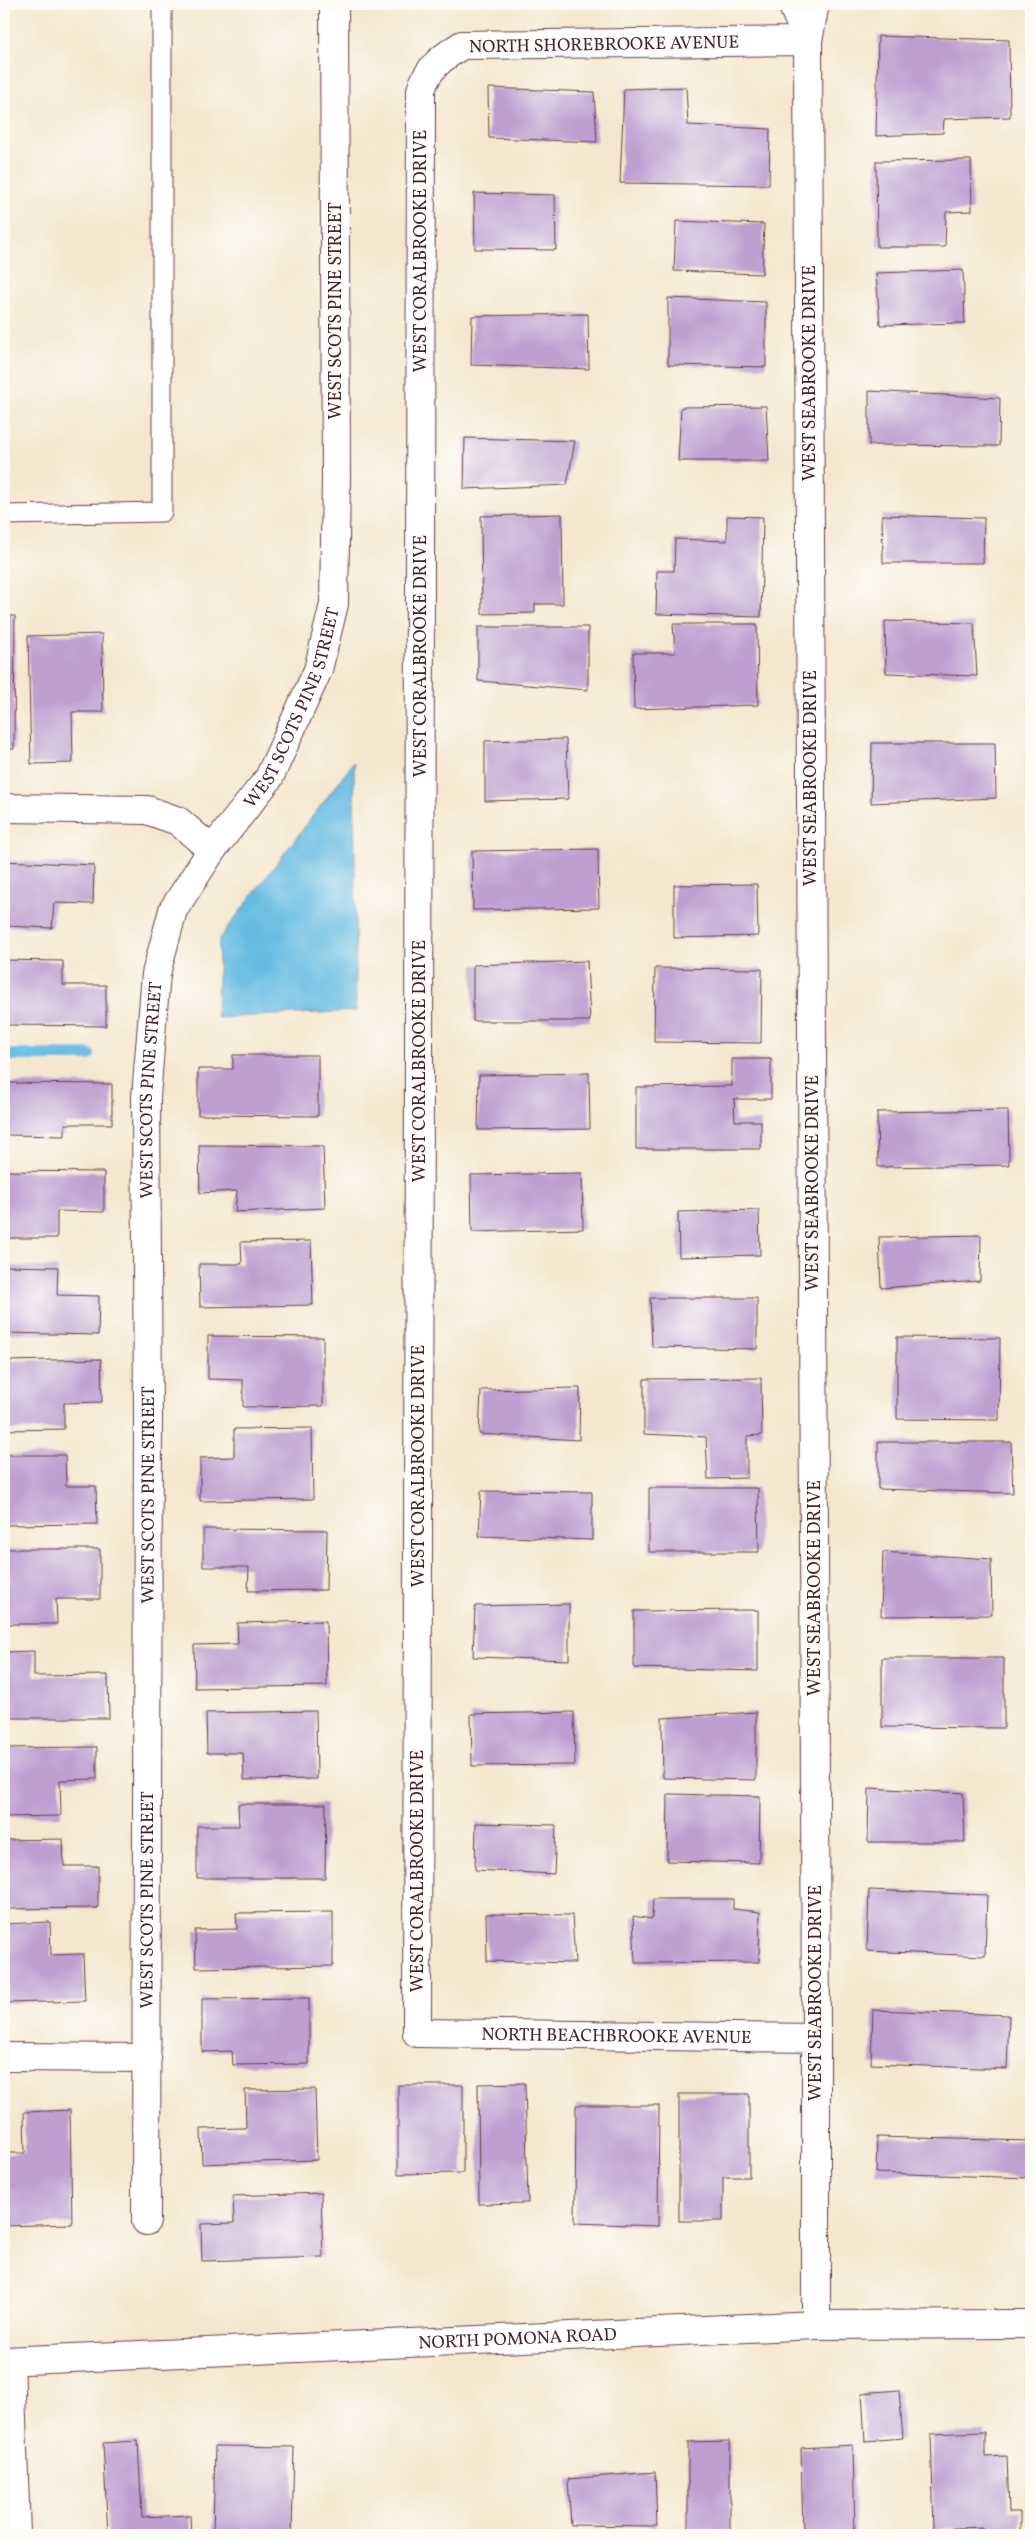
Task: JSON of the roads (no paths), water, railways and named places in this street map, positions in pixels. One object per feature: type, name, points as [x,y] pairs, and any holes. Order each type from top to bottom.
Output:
[{"type":"street","name":"WEST SCOTS PINE STREET","points":[[146,2221],[148,1416],[146,1097],[156,974],[174,910],[212,850],[269,778],[318,670],[334,604],[336,479],[334,4]]},
{"type":"street","points":[[792,4],[808,41]]},
{"type":"street","points":[[808,41],[815,4]]},
{"type":"street","name":"NORTH SHOREBROOKE AVENUE","points":[[421,90],[425,75],[442,57],[462,45],[808,41]]},
{"type":"street","name":"WEST SEABROOKE DRIVE","points":[[808,41],[816,2325]]},
{"type":"street","name":"WEST CORALBROOKE DRIVE","points":[[417,2033],[421,90]]},
{"type":"street","points":[[4,808],[147,810],[178,821],[212,850]]},
{"type":"street","name":"NORTH BEACHBROOKE AVENUE","points":[[417,2033],[816,2038]]},
{"type":"street","points":[[4,2057],[147,2058]]},
{"type":"street","name":"NORTH POMONA ROAD","points":[[7,2361],[816,2325],[1031,2324]]},
{"type":"street","points":[[7,2361],[16,2535]]},
{"type":"lane","points":[[4,515],[162,512],[162,4]]},
{"type":"water","points":[[354,762],[356,1011],[217,1018],[219,939]]},
{"type":"waterway","points":[[4,1055],[89,1055]]}]
